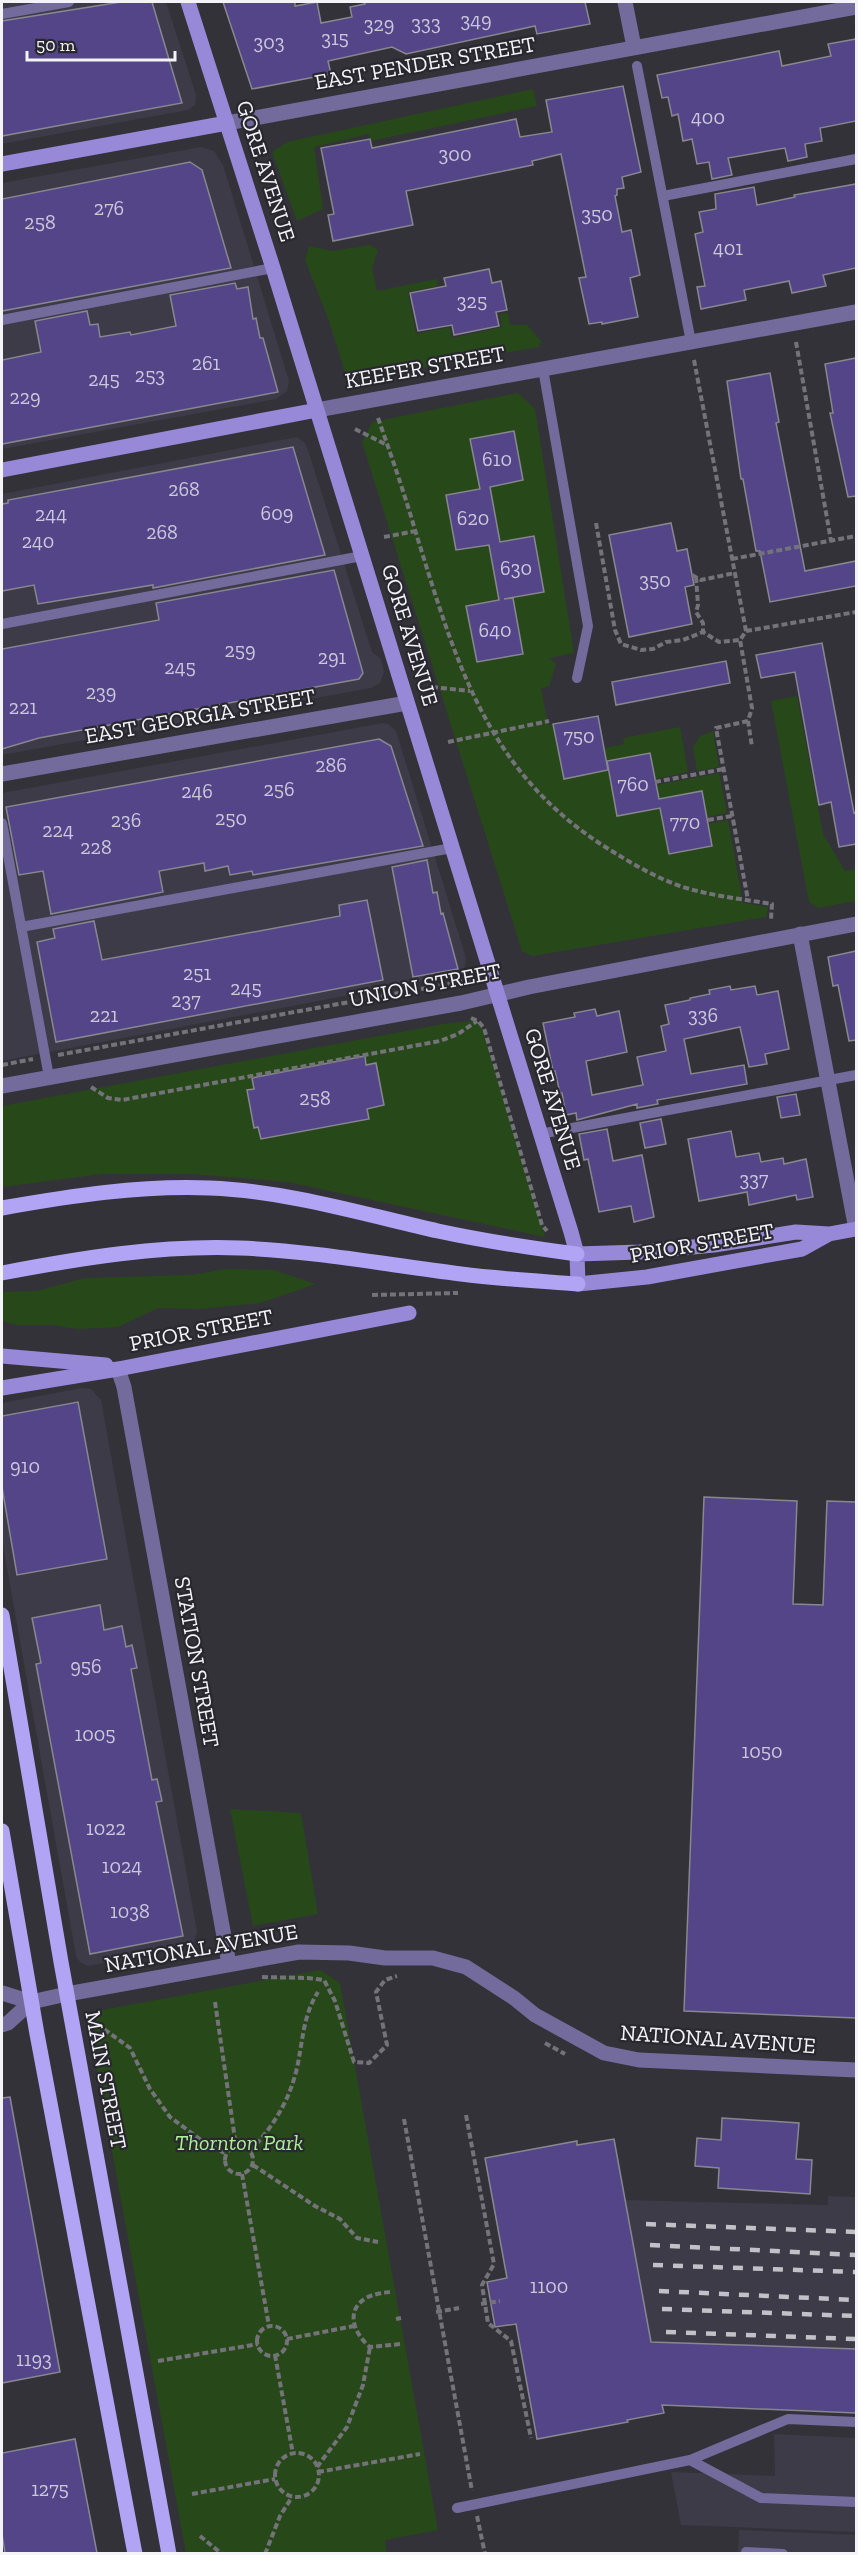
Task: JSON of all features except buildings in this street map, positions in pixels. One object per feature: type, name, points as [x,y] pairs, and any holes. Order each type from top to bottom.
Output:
[{"type":"main road","points":[[2,1208],[73,1195],[145,1189],[210,1188],[322,1204],[499,1243],[577,1254]]},
{"type":"main road","points":[[2,1273],[63,1261],[135,1251],[240,1248],[299,1253],[463,1275],[579,1284]]},
{"type":"main road","name":"MAIN STREET","points":[[2,1615],[67,1994],[169,2553]]},
{"type":"main road","points":[[2,1831],[31,2002],[135,2553]]},
{"type":"street","name":"GORE AVENUE","points":[[188,2],[498,994],[577,1254],[579,1284]]},
{"type":"street","points":[[625,2],[634,47]]},
{"type":"street","name":"EAST PENDER STREET","points":[[2,164],[856,7]]},
{"type":"street","name":"KEEFER STREET","points":[[2,470],[856,312]]},
{"type":"street","name":"EAST GEORGIA STREET","points":[[2,774],[407,703]]},
{"type":"street","name":"UNION STREET","points":[[2,1086],[461,1004],[498,994],[856,924]]},
{"type":"street","points":[[800,934],[856,1229]]},
{"type":"street","name":"PRIOR STREET","points":[[577,1254],[640,1252],[714,1245],[796,1232],[829,1234],[856,1229]]},
{"type":"street","name":"PRIOR STREET","points":[[579,1284],[647,1277],[802,1249],[829,1234]]},
{"type":"street","name":"PRIOR STREET","points":[[2,1388],[118,1369],[408,1313]]},
{"type":"street","points":[[2,1356],[104,1364],[118,1369]]},
{"type":"street","name":"STATION STREET","points":[[118,1369],[125,1394],[229,1964]]},
{"type":"street","name":"NATIONAL AVENUE","points":[[2,1993],[31,2002],[299,1952],[350,1953],[385,1958],[406,1956],[433,1958],[466,1967],[551,2025],[604,2053],[639,2060],[856,2070]]},
{"type":"street","points":[[2,2025],[8,2024],[31,2002]]},
{"type":"lane","points":[[2,14],[69,2]]},
{"type":"lane","points":[[638,66],[691,342]]},
{"type":"lane","points":[[663,196],[856,159]]},
{"type":"lane","points":[[2,320],[273,268]]},
{"type":"lane","points":[[543,369],[588,626],[577,678]]},
{"type":"lane","points":[[2,624],[362,556]]},
{"type":"lane","points":[[2,823],[49,1077]]},
{"type":"lane","points":[[21,927],[452,848]]},
{"type":"lane","points":[[540,1134],[856,1075]]},
{"type":"lane","points":[[457,2508],[690,2460],[788,2419],[856,2422]]},
{"type":"lane","points":[[690,2460],[761,2498],[856,2502]]},
{"type":"lane","points":[[746,2552],[783,2553]]},
{"type":"path","points":[[796,342],[831,541]]},
{"type":"path","points":[[694,360],[746,631],[740,640],[752,708],[748,722],[752,747]]},
{"type":"path","points":[[378,418],[416,531],[426,570],[470,691],[492,732],[517,770],[546,802],[581,832],[652,875],[705,893],[772,904],[771,919]]},
{"type":"path","points":[[355,429],[387,445]]},
{"type":"path","points":[[596,523],[615,630],[621,644],[641,650],[653,649],[666,642],[683,640],[703,632]]},
{"type":"path","points":[[384,537],[416,531]]},
{"type":"path","points":[[732,559],[856,536]]},
{"type":"path","points":[[703,632],[703,622],[696,612],[698,605],[694,576],[701,580],[735,573]]},
{"type":"path","points":[[746,631],[856,612]]},
{"type":"path","points":[[703,632],[719,642],[740,640]]},
{"type":"path","points":[[432,687],[470,691]]},
{"type":"path","points":[[448,742],[549,721]]},
{"type":"path","points":[[748,722],[716,728],[748,900]]},
{"type":"path","points":[[655,783],[724,769]]},
{"type":"path","points":[[708,820],[732,816]]},
{"type":"path","name":"UNION STREET","points":[[57,1055],[462,981]]},
{"type":"path","points":[[463,1018],[478,1021],[484,1028],[542,1225],[547,1231]]},
{"type":"path","points":[[102,1084],[90,1086],[108,1098],[122,1100],[440,1041],[458,1034],[478,1021]]},
{"type":"path","points":[[2,1065],[29,1060]]},
{"type":"path","points":[[372,1295],[465,1293]]},
{"type":"path","points":[[257,1977],[324,1980],[335,2001],[354,2062],[369,2063]]},
{"type":"path","points":[[250,2151],[270,2130],[284,2104],[296,2073],[308,2007],[318,1992]]},
{"type":"path","points":[[214,2002],[236,2146]]},
{"type":"path","points":[[97,2024],[130,2048],[150,2089],[170,2117],[201,2140],[226,2154]]},
{"type":"path","points":[[466,2115],[494,2264],[482,2285],[483,2304],[488,2323],[511,2341],[531,2438]]},
{"type":"path","points":[[404,2119],[438,2312],[485,2553]]},
{"type":"path","points":[[236,2146],[250,2151]]},
{"type":"path","points":[[226,2154],[236,2146]]},
{"type":"path","points":[[250,2151],[253,2165],[315,2206],[340,2219],[357,2238],[378,2242]]},
{"type":"path","points":[[226,2154],[226,2167],[233,2173],[242,2175]]},
{"type":"path","points":[[242,2175],[253,2165]]},
{"type":"path","points":[[242,2175],[270,2326]]},
{"type":"path","points":[[390,2292],[373,2295],[358,2305],[354,2313],[354,2326],[360,2339],[370,2347],[400,2344]]},
{"type":"path","points":[[483,2304],[500,2301]]},
{"type":"path","points":[[438,2312],[459,2308]]},
{"type":"path","points":[[270,2326],[279,2327],[287,2339],[283,2352],[275,2355],[262,2352],[258,2344],[261,2331],[270,2326]]},
{"type":"path","points":[[287,2339],[354,2326]]},
{"type":"path","points":[[158,2361],[258,2344]]},
{"type":"path","points":[[318,2470],[307,2456],[293,2454],[281,2460],[275,2472],[275,2480],[281,2490],[292,2497],[306,2495],[312,2491],[318,2479],[318,2470],[348,2427],[363,2385],[370,2347]]},
{"type":"path","points":[[275,2355],[293,2454]]},
{"type":"path","points":[[318,2470],[420,2454]]},
{"type":"path","points":[[192,2494],[275,2480]]},
{"type":"path","points":[[265,2553],[280,2516],[292,2497]]},
{"type":"path","points":[[200,2536],[222,2553]]},
{"type":"shaded area","points":[[2,2],[166,2],[196,95],[195,105],[188,110],[2,144]]},
{"type":"shaded area","points":[[201,147],[214,151],[223,165],[289,381],[287,391],[276,399],[2,449],[2,183]]},
{"type":"shaded area","points":[[297,437],[305,443],[308,450],[372,652],[381,659],[384,672],[380,683],[371,688],[2,755],[2,494]]},
{"type":"shaded area","points":[[383,723],[396,731],[466,958],[464,970],[460,974],[2,1061],[2,793]]},
{"type":"shaded area","points":[[82,1388],[91,1389],[101,1400],[197,1931],[194,1941],[189,1946],[88,1966],[80,1962],[76,1956],[2,1540],[2,1403]]},
{"type":"shaded area","points":[[828,2196],[856,2197],[856,2349],[651,2342],[625,2200],[828,2205]]},
{"type":"shaded area","points":[[774,2434],[856,2438],[856,2532],[681,2525],[671,2472],[775,2476]]},
{"type":"shaded area","points":[[739,2530],[856,2535],[856,2553],[738,2554]]},
{"type":"green space","points":[[533,89],[537,106],[371,141],[369,134],[314,147],[323,209],[297,221],[272,152],[287,142]]},
{"type":"green space","points":[[370,245],[378,250],[372,268],[377,291],[437,279],[438,286],[408,292],[416,334],[450,327],[452,338],[502,327],[500,314],[508,313],[510,325],[527,325],[542,342],[539,344],[540,347],[459,360],[442,365],[347,378],[329,321],[305,260],[309,246],[332,251]]},
{"type":"green space","points":[[518,393],[535,409],[574,653],[549,658],[556,664],[549,686],[541,688],[548,725],[553,724],[564,778],[608,770],[617,816],[660,808],[669,854],[712,846],[708,824],[728,820],[743,903],[768,907],[766,917],[532,956],[522,951],[362,442],[372,422]]},
{"type":"green space","points":[[797,696],[823,834],[845,871],[856,869],[856,901],[818,908],[809,902],[771,701]]},
{"type":"green space","points":[[680,727],[688,772],[655,779],[650,753],[607,761],[604,748],[624,744],[623,738]]},
{"type":"green space","points":[[713,731],[719,767],[697,771],[693,747],[700,736]]},
{"type":"green space","points":[[719,773],[727,813],[707,817],[702,791],[659,799],[656,785]]},
{"type":"green space","points":[[474,1021],[482,1028],[545,1237],[288,1182],[192,1174],[102,1174],[2,1187],[2,1106],[449,1023]]},
{"type":"green space","points":[[225,1269],[273,1270],[316,1284],[260,1303],[199,1309],[158,1308],[118,1327],[77,1329],[54,1325],[17,1325],[2,1321],[2,1292],[37,1291],[85,1278],[192,1275]]},
{"type":"green space","points":[[230,1809],[301,1813],[318,1914],[253,1926]]},
{"type":"green space","name":"Thornton Park","points":[[320,1970],[340,1983],[438,2530],[385,2540],[387,2553],[186,2553],[89,2026],[93,2016],[102,2010]]},
{"type":"railway","points":[[646,2224],[856,2232]]},
{"type":"railway","points":[[650,2245],[856,2255]]},
{"type":"railway","points":[[653,2265],[856,2272]]},
{"type":"railway","points":[[659,2291],[856,2300]]},
{"type":"railway","points":[[662,2309],[856,2316]]},
{"type":"railway","points":[[666,2332],[856,2339]]}]
